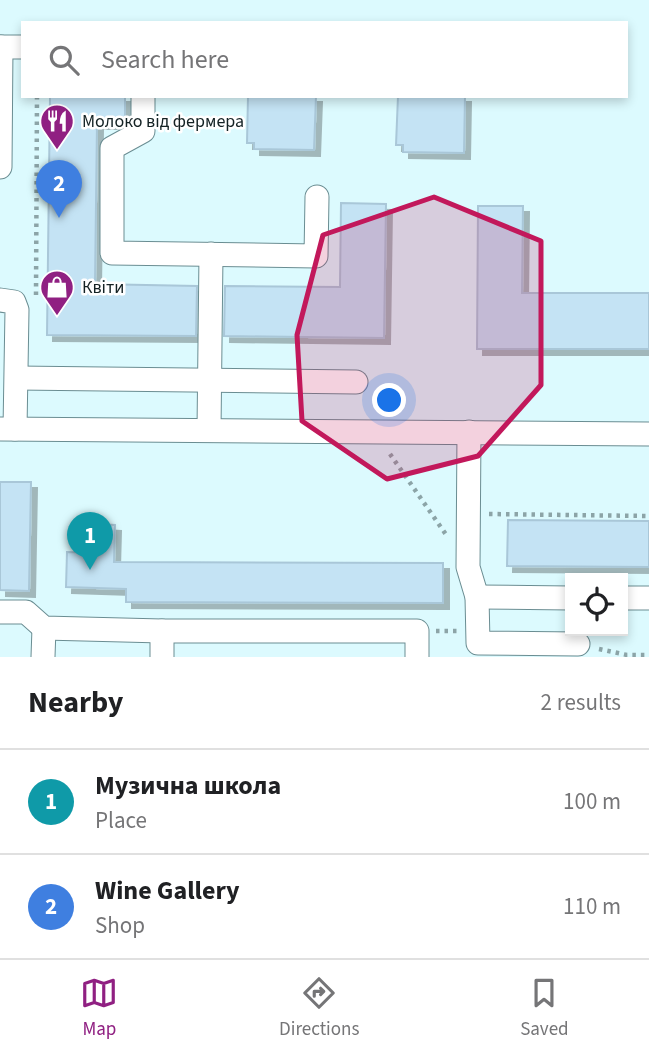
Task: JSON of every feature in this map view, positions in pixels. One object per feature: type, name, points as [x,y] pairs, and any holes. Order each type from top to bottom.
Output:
[{"type":"street","points":[[0,167],[8,47]]},
{"type":"street","points":[[143,98],[143,131],[112,148],[112,253],[316,256],[317,197]]},
{"type":"street","points":[[209,430],[211,254]]},
{"type":"street","points":[[0,300],[14,302],[17,310],[17,378],[7,429],[649,434]]},
{"type":"street","points":[[17,378],[356,382]]},
{"type":"street","points":[[469,432],[468,567],[477,597],[478,643],[578,644]]},
{"type":"street","points":[[477,597],[565,598]]},
{"type":"street","points":[[628,598],[649,598]]},
{"type":"street","points":[[0,612],[26,612],[44,628],[417,631],[417,657]]},
{"type":"street","points":[[43,657],[44,628]]},
{"type":"street","points":[[162,631],[162,657]]},
{"type":"path","points":[[36,298],[37,98]]},
{"type":"path","points":[[373,430],[468,567]]},
{"type":"path","points":[[468,514],[649,516]]},
{"type":"path","points":[[417,631],[478,632]]},
{"type":"path","points":[[578,644],[627,655],[649,655]]},
{"type":"highlighted area","points":[[434,197],[541,241],[541,385],[478,456],[387,479],[302,421],[297,335],[323,235]]},
{"type":"building","points":[[50,98],[125,98],[125,123],[97,123],[95,284],[197,286],[196,336],[47,335]]},
{"type":"building","points":[[248,98],[316,98],[314,150],[254,149],[254,143],[247,143]]},
{"type":"building","points":[[398,98],[465,98],[464,153],[403,152],[403,145],[396,145]]},
{"type":"building","points":[[341,203],[386,204],[384,338],[224,336],[225,286],[340,287]]},
{"type":"building","points":[[478,206],[523,206],[522,293],[649,293],[649,349],[477,349]]},
{"type":"building","points":[[0,482],[31,482],[29,591],[0,590]]},
{"type":"building","points":[[508,520],[649,521],[649,567],[507,566]]},
{"type":"building","points":[[97,524],[115,525],[114,562],[443,563],[443,603],[126,602],[126,589],[66,587],[67,552],[96,553]]},
{"type":"place","name":"Молоко від фермера","points":[[57,151]]},
{"type":"place","name":"Wine Gallery","points":[[59,218]]},
{"type":"place","name":"Квіти","points":[[57,317]]},
{"type":"place","name":"Музична школа","points":[[90,570]]}]
